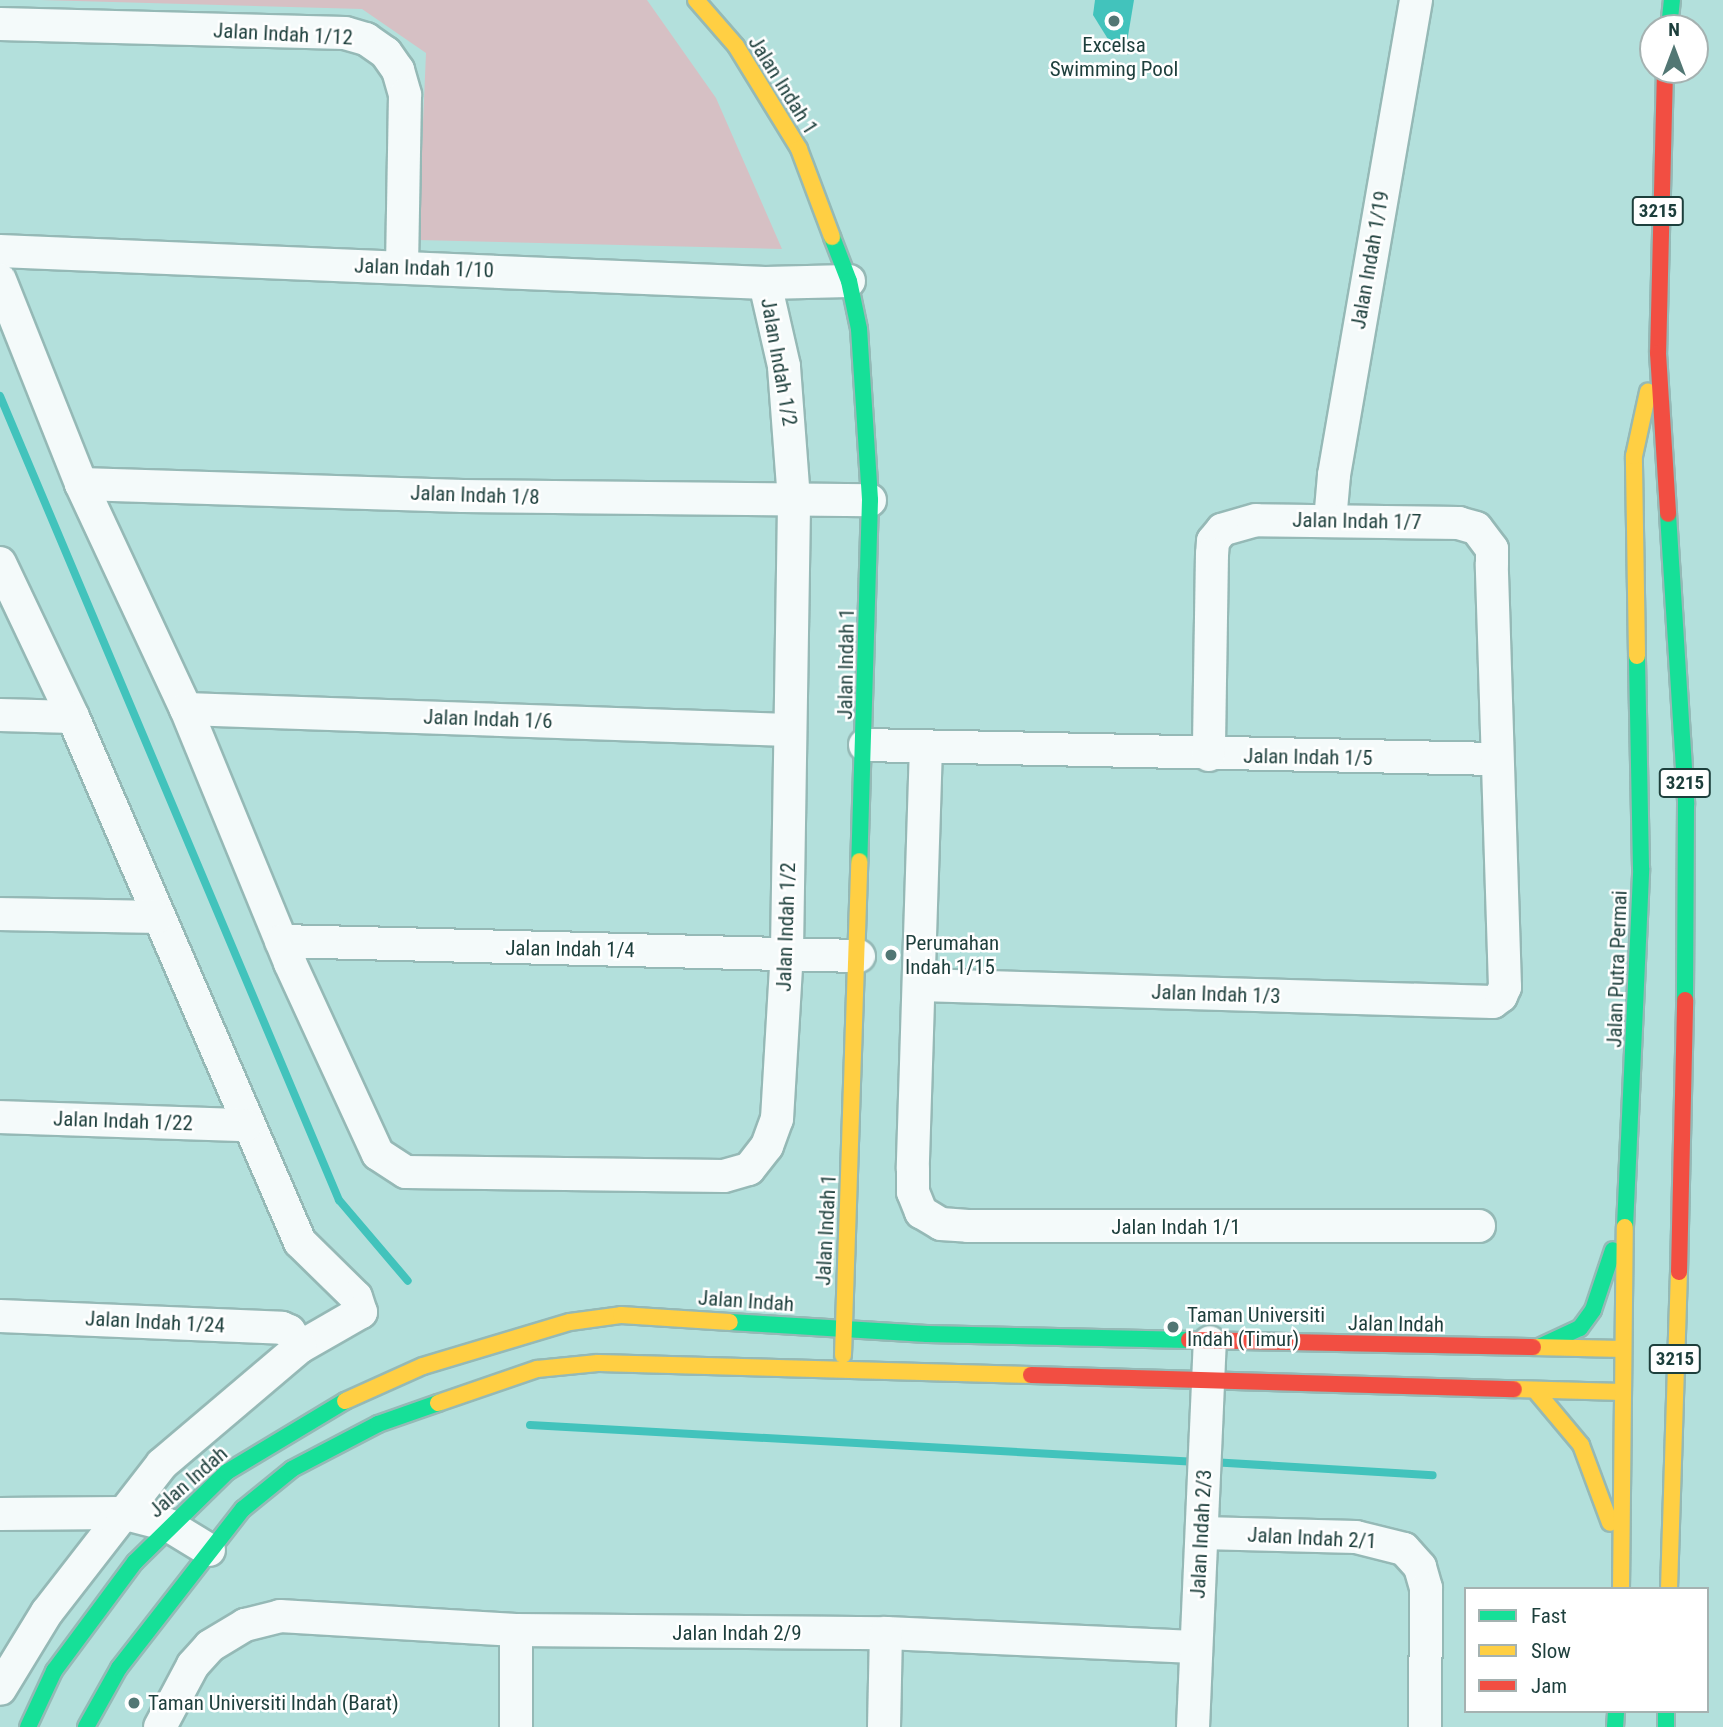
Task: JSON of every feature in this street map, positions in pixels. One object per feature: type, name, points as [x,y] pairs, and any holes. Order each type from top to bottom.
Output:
[{"type":"street","name":"Jalan Indah 1","points":[[696,0],[736,46],[799,149],[849,281],[859,329],[870,500],[859,956],[842,1328],[844,1371]]},
{"type":"street","name":"Jalan Indah 1/19","points":[[1330,521],[1334,475],[1416,0]]},
{"type":"street","name":"Jalan Indah 1/12","points":[[0,24],[345,33],[366,39],[386,53],[398,70],[405,95],[402,267]]},
{"type":"street","name":"Jalan Putra Permai","points":[[1665,84],[1658,353],[1686,804],[1681,1214],[1669,1587]]},
{"type":"street","name":"Jalan Indah 1/10","points":[[0,251],[765,283],[849,281]]},
{"type":"street","name":"Jalan Indah 1/2","points":[[0,280],[81,484],[186,709],[281,941],[370,1137],[384,1160],[406,1172],[724,1176],[749,1169],[768,1146],[777,1119],[787,951],[794,500],[784,366],[765,283]]},
{"type":"street","name":"Jalan Putra Permai","points":[[1621,1587],[1625,1201],[1636,1042],[1641,868],[1634,456],[1658,353]]},
{"type":"street","name":"Jalan Indah 1/8","points":[[81,484],[870,500]]},
{"type":"street","name":"Jalan Indah 1/7","points":[[1209,755],[1213,541],[1234,523],[1256,520],[1330,521],[1459,523],[1476,528],[1492,549],[1496,759]]},
{"type":"street","points":[[0,563],[73,717],[246,1125],[300,1242],[360,1303],[361,1312],[355,1319],[300,1347],[162,1464],[47,1612],[0,1689]]},
{"type":"street","name":"Jalan Indah 1/6","points":[[186,709],[789,730]]},
{"type":"street","points":[[0,715],[73,717]]},
{"type":"street","name":"Jalan Indah 1/5","points":[[865,745],[1209,755],[1496,759]]},
{"type":"street","name":"Jalan Indah 1/1","points":[[926,746],[913,1169],[913,1192],[921,1212],[941,1224],[1479,1226]]},
{"type":"street","name":"Jalan Indah 1/3","points":[[920,985],[1493,1002],[1505,987],[1496,759]]},
{"type":"street","points":[[0,914],[157,917]]},
{"type":"street","name":"Jalan Indah 1/4","points":[[281,941],[787,951],[859,956]]},
{"type":"street","name":"Jalan Indah 1/22","points":[[0,1117],[246,1125]]},
{"type":"street","points":[[1539,1347],[1580,1328],[1593,1310],[1605,1280],[1625,1201]]},
{"type":"street","points":[[1660,1256],[1681,1214]]},
{"type":"street","name":"Jalan Indah","points":[[28,1727],[54,1671],[168,1525],[227,1472],[320,1412],[423,1366],[512,1337],[570,1322],[621,1315],[842,1328],[1210,1342],[1623,1349]]},
{"type":"street","name":"Jalan Indah 1/24","points":[[0,1316],[282,1328],[289,1331],[300,1347]]},
{"type":"street","name":"Jalan Indah 2/3","points":[[1193,1727],[1206,1429],[1211,1380],[1210,1342]]},
{"type":"street","points":[[1623,1349],[1643,1358]]},
{"type":"street","points":[[86,1727],[119,1668],[209,1550],[243,1509],[292,1469],[378,1424],[537,1369],[598,1363],[1623,1392],[1642,1380]]},
{"type":"street","points":[[1535,1390],[1581,1444],[1596,1475],[1622,1566]]},
{"type":"street","points":[[1660,1394],[1658,1485],[1670,1505]]},
{"type":"street","points":[[0,1514],[122,1513],[168,1525],[209,1550]]},
{"type":"street","name":"Jalan Indah 2/1","points":[[1202,1533],[1356,1537],[1404,1549],[1420,1567],[1426,1588],[1425,1727]]},
{"type":"street","name":"Jalan Indah 2/9","points":[[160,1727],[194,1665],[210,1646],[245,1625],[280,1616],[516,1630],[886,1633],[1195,1647]]},
{"type":"street","points":[[516,1630],[516,1727]]},
{"type":"street","points":[[884,1727],[886,1633]]},
{"type":"shaded area","points":[[40,0],[647,0],[716,98],[782,249],[418,240],[426,53],[362,9]]},
{"type":"water","name":"Excelsa Swimming Pool","points":[[1095,0],[1134,0],[1127,42],[1120,48],[1111,44],[1093,15]]},
{"type":"waterway","points":[[0,396],[339,1200],[408,1281]]},
{"type":"waterway","points":[[530,1425],[1198,1462]]},
{"type":"waterway","points":[[1211,1462],[1433,1475]]},
{"type":"traffic: fast","points":[[1670,14],[1672,0]]},
{"type":"traffic: fast","points":[[832,237],[849,281],[859,329],[870,500],[859,861]]},
{"type":"traffic: fast","points":[[1668,514],[1686,804],[1685,1000]]},
{"type":"traffic: fast","points":[[1625,1227],[1641,868],[1637,656]]},
{"type":"traffic: fast","points":[[1539,1347],[1580,1328],[1593,1310],[1613,1250]]},
{"type":"traffic: fast","points":[[730,1322],[927,1334],[1189,1340]]},
{"type":"traffic: fast","points":[[28,1727],[54,1671],[135,1562],[227,1472],[345,1401]]},
{"type":"traffic: fast","points":[[86,1727],[119,1668],[243,1509],[292,1469],[378,1424],[438,1403]]},
{"type":"traffic: fast","points":[[1615,1727],[1616,1713]]},
{"type":"traffic: fast","points":[[1666,1713],[1666,1727]]},
{"type":"traffic: slow","points":[[696,0],[736,46],[799,149],[832,237]]},
{"type":"traffic: slow","points":[[1637,656],[1634,456],[1648,392]]},
{"type":"traffic: slow","points":[[843,1355],[859,861]]},
{"type":"traffic: slow","points":[[1621,1587],[1625,1227]]},
{"type":"traffic: slow","points":[[1669,1587],[1679,1272]]},
{"type":"traffic: slow","points":[[345,1401],[423,1366],[570,1322],[621,1315],[730,1322]]},
{"type":"traffic: slow","points":[[1533,1347],[1623,1349]]},
{"type":"traffic: slow","points":[[438,1403],[537,1369],[598,1363],[1031,1375]]},
{"type":"traffic: slow","points":[[1514,1389],[1623,1392]]},
{"type":"traffic: slow","points":[[1535,1390],[1581,1445],[1610,1523]]},
{"type":"traffic: jam","points":[[1665,84],[1658,353],[1668,514]]},
{"type":"traffic: jam","points":[[1679,1272],[1685,1000]]},
{"type":"traffic: jam","points":[[1189,1340],[1533,1347]]},
{"type":"traffic: jam","points":[[1031,1375],[1514,1389]]},
{"type":"place","name":"Excelsa Swimming Pool","points":[[1114,21]]},
{"type":"place","name":"Perumahan Indah 1/15","points":[[891,955]]},
{"type":"place","name":"Taman Universiti Indah (Timur)","points":[[1173,1327]]},
{"type":"place","name":"Taman Universiti Indah (Barat)","points":[[134,1703]]}]
